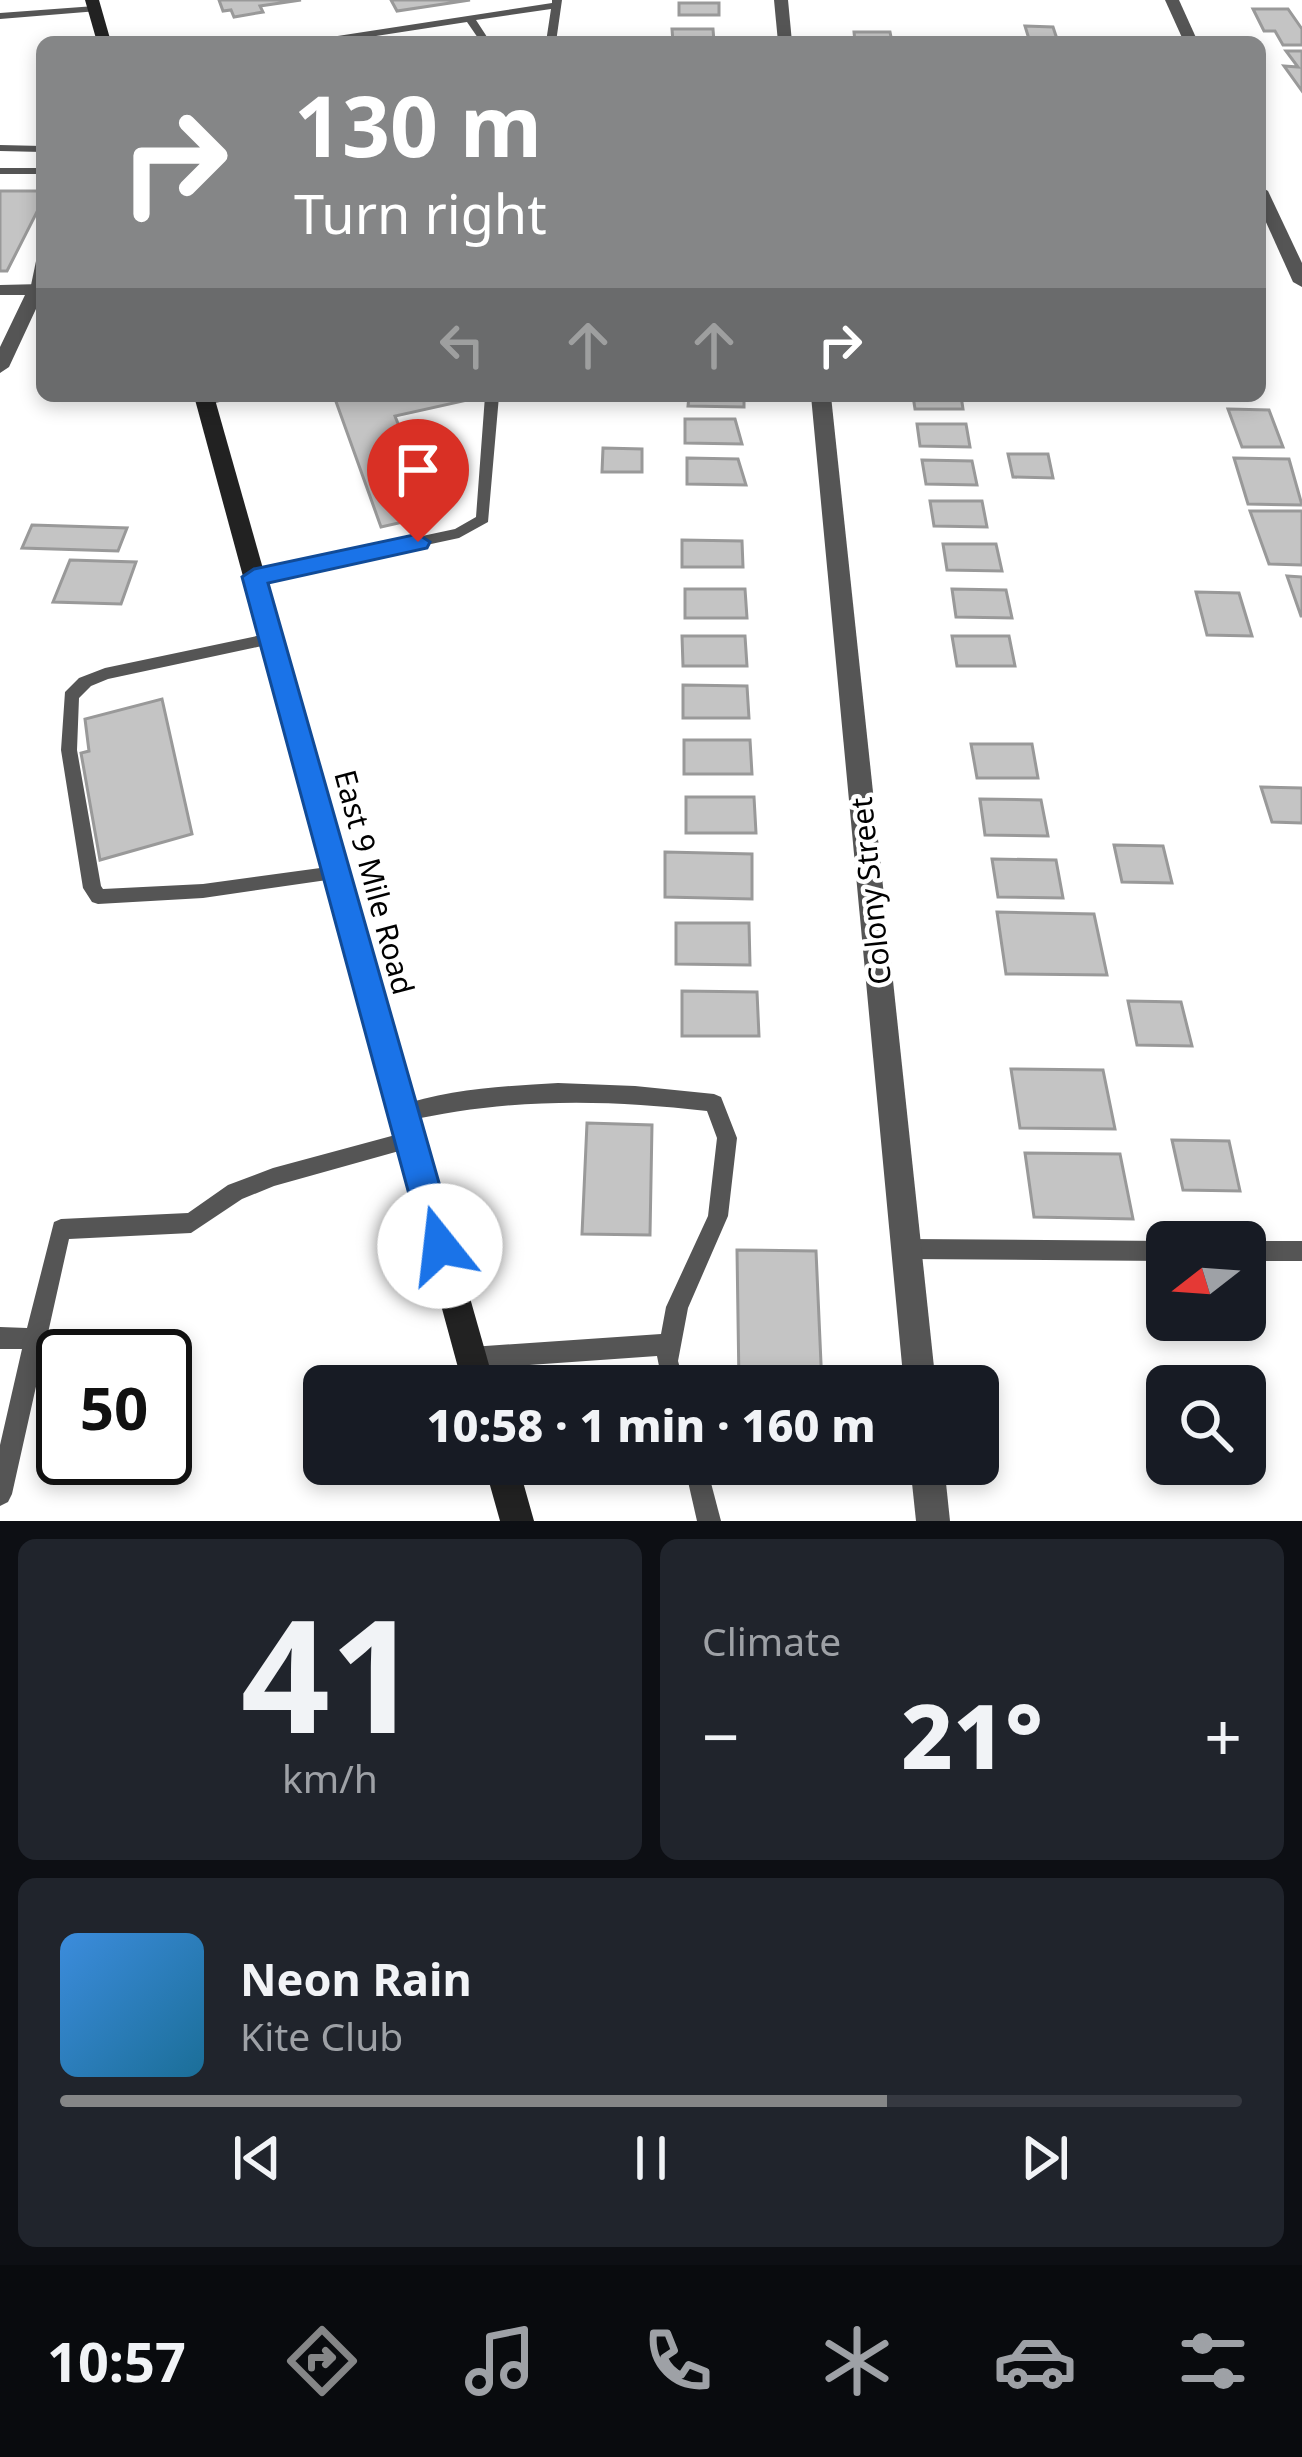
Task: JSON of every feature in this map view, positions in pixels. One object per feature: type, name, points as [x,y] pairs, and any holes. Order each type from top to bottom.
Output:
[{"type":"main road","points":[[94,5],[102,36]]},
{"type":"main road","name":"East 9 Mile Road","points":[[214,402],[254,577],[473,1365]]},
{"type":"main road","points":[[507,1485],[517,1521]]},
{"type":"street","points":[[781,0],[784,36]]},
{"type":"street","points":[[1172,0],[1188,36]]},
{"type":"street","points":[[1266,204],[1302,282]]},
{"type":"street","points":[[0,290],[36,290]]},
{"type":"street","points":[[0,367],[36,296]]},
{"type":"street","name":"Colony Street","points":[[822,402],[918,1365]]},
{"type":"street","points":[[929,1485],[933,1521]]},
{"type":"lane","points":[[358,36],[557,3],[552,36]]},
{"type":"lane","points":[[0,16],[94,5]]},
{"type":"lane","points":[[470,19],[481,36]]},
{"type":"lane","points":[[0,148],[36,148]]},
{"type":"lane","points":[[0,171],[36,171]]},
{"type":"lane","points":[[254,577],[459,533],[483,519],[492,402]]},
{"type":"lane","points":[[271,639],[105,674],[86,682],[71,696],[69,749],[92,888],[98,897],[203,891],[335,873]]},
{"type":"lane","points":[[38,1329],[62,1229],[191,1223],[235,1192],[407,1127],[470,1096],[604,1089],[714,1103],[727,1138],[718,1216],[677,1307],[668,1365]]},
{"type":"lane","points":[[907,1250],[1146,1251]]},
{"type":"lane","points":[[1266,1251],[1302,1251]]},
{"type":"lane","points":[[0,1338],[36,1339],[0,1494]]},
{"type":"lane","points":[[524,1365],[670,1344]]},
{"type":"lane","points":[[700,1485],[710,1521]]},
{"type":"building","points":[[219,0],[301,0],[260,6],[263,12],[234,17],[231,10],[223,11]]},
{"type":"building","points":[[391,0],[470,0],[397,11]]},
{"type":"building","points":[[679,3],[719,3],[719,15],[679,15]]},
{"type":"building","points":[[1253,9],[1288,9],[1302,29],[1302,45],[1283,45],[1275,31],[1264,31]]},
{"type":"building","points":[[1025,26],[1053,27],[1056,36],[1028,36]]},
{"type":"building","points":[[672,29],[713,29],[714,36],[673,36]]},
{"type":"building","points":[[854,32],[890,32],[891,36],[854,36]]},
{"type":"building","points":[[1286,51],[1302,51],[1302,91],[1284,66],[1298,67]]},
{"type":"building","points":[[0,191],[36,191],[36,214],[7,271],[0,271]]},
{"type":"building","points":[[336,402],[458,402],[395,416],[434,515],[381,527]]},
{"type":"building","points":[[688,402],[744,402],[744,407],[688,406]]},
{"type":"building","points":[[914,402],[962,402],[963,409],[915,409]]},
{"type":"building","points":[[1228,409],[1269,410],[1283,447],[1242,447]]},
{"type":"building","points":[[685,419],[735,419],[742,444],[685,443]]},
{"type":"building","points":[[917,424],[966,424],[970,447],[920,446]]},
{"type":"building","points":[[603,448],[642,449],[642,472],[602,472]]},
{"type":"building","points":[[1008,454],[1048,454],[1053,478],[1013,477]]},
{"type":"building","points":[[687,458],[738,459],[746,485],[687,484]]},
{"type":"building","points":[[1234,458],[1289,459],[1302,505],[1248,504]]},
{"type":"building","points":[[922,460],[972,461],[977,485],[926,484]]},
{"type":"building","points":[[930,501],[982,501],[987,527],[934,526]]},
{"type":"building","points":[[1250,511],[1302,511],[1302,565],[1269,564]]},
{"type":"building","points":[[32,525],[127,528],[118,551],[22,548]]},
{"type":"building","points":[[682,540],[742,541],[743,567],[682,567]]},
{"type":"building","points":[[943,544],[996,544],[1002,571],[947,570]]},
{"type":"building","points":[[70,560],[136,562],[121,604],[53,602]]},
{"type":"building","points":[[1287,576],[1302,577],[1302,616],[1301,616]]},
{"type":"building","points":[[685,589],[745,589],[747,618],[685,618]]},
{"type":"building","points":[[952,589],[1006,590],[1012,618],[956,617]]},
{"type":"building","points":[[1196,592],[1239,593],[1252,636],[1207,635]]},
{"type":"building","points":[[682,636],[745,636],[747,666],[683,666]]},
{"type":"building","points":[[952,636],[1009,636],[1015,666],[957,666]]},
{"type":"building","points":[[683,685],[747,686],[749,718],[683,718]]},
{"type":"building","points":[[162,699],[192,834],[100,860],[81,753],[89,751],[85,719]]},
{"type":"building","points":[[684,740],[750,740],[752,774],[684,774]]},
{"type":"building","points":[[971,744],[1032,744],[1038,778],[977,778]]},
{"type":"building","points":[[1261,787],[1302,788],[1302,823],[1272,822]]},
{"type":"building","points":[[686,797],[754,797],[756,833],[686,833]]},
{"type":"building","points":[[980,799],[1041,800],[1048,836],[985,835]]},
{"type":"building","points":[[1114,845],[1163,846],[1172,883],[1122,882]]},
{"type":"building","points":[[665,852],[752,854],[752,899],[665,897]]},
{"type":"building","points":[[992,859],[1056,860],[1063,898],[998,897]]},
{"type":"building","points":[[997,912],[1094,914],[1107,975],[1006,974]]},
{"type":"building","points":[[676,923],[749,923],[750,965],[676,964]]},
{"type":"building","points":[[682,991],[757,992],[759,1036],[682,1036]]},
{"type":"building","points":[[1128,1001],[1181,1002],[1192,1046],[1137,1045]]},
{"type":"building","points":[[1011,1069],[1103,1070],[1115,1129],[1020,1128]]},
{"type":"building","points":[[587,1123],[652,1125],[650,1235],[582,1234]]},
{"type":"building","points":[[1172,1140],[1229,1141],[1240,1191],[1183,1190]]},
{"type":"building","points":[[1025,1153],[1120,1154],[1133,1219],[1034,1217]]},
{"type":"building","points":[[737,1250],[816,1251],[821,1365],[739,1365]]},
{"type":"route","points":[[418,542],[254,577],[440,1246]]}]
